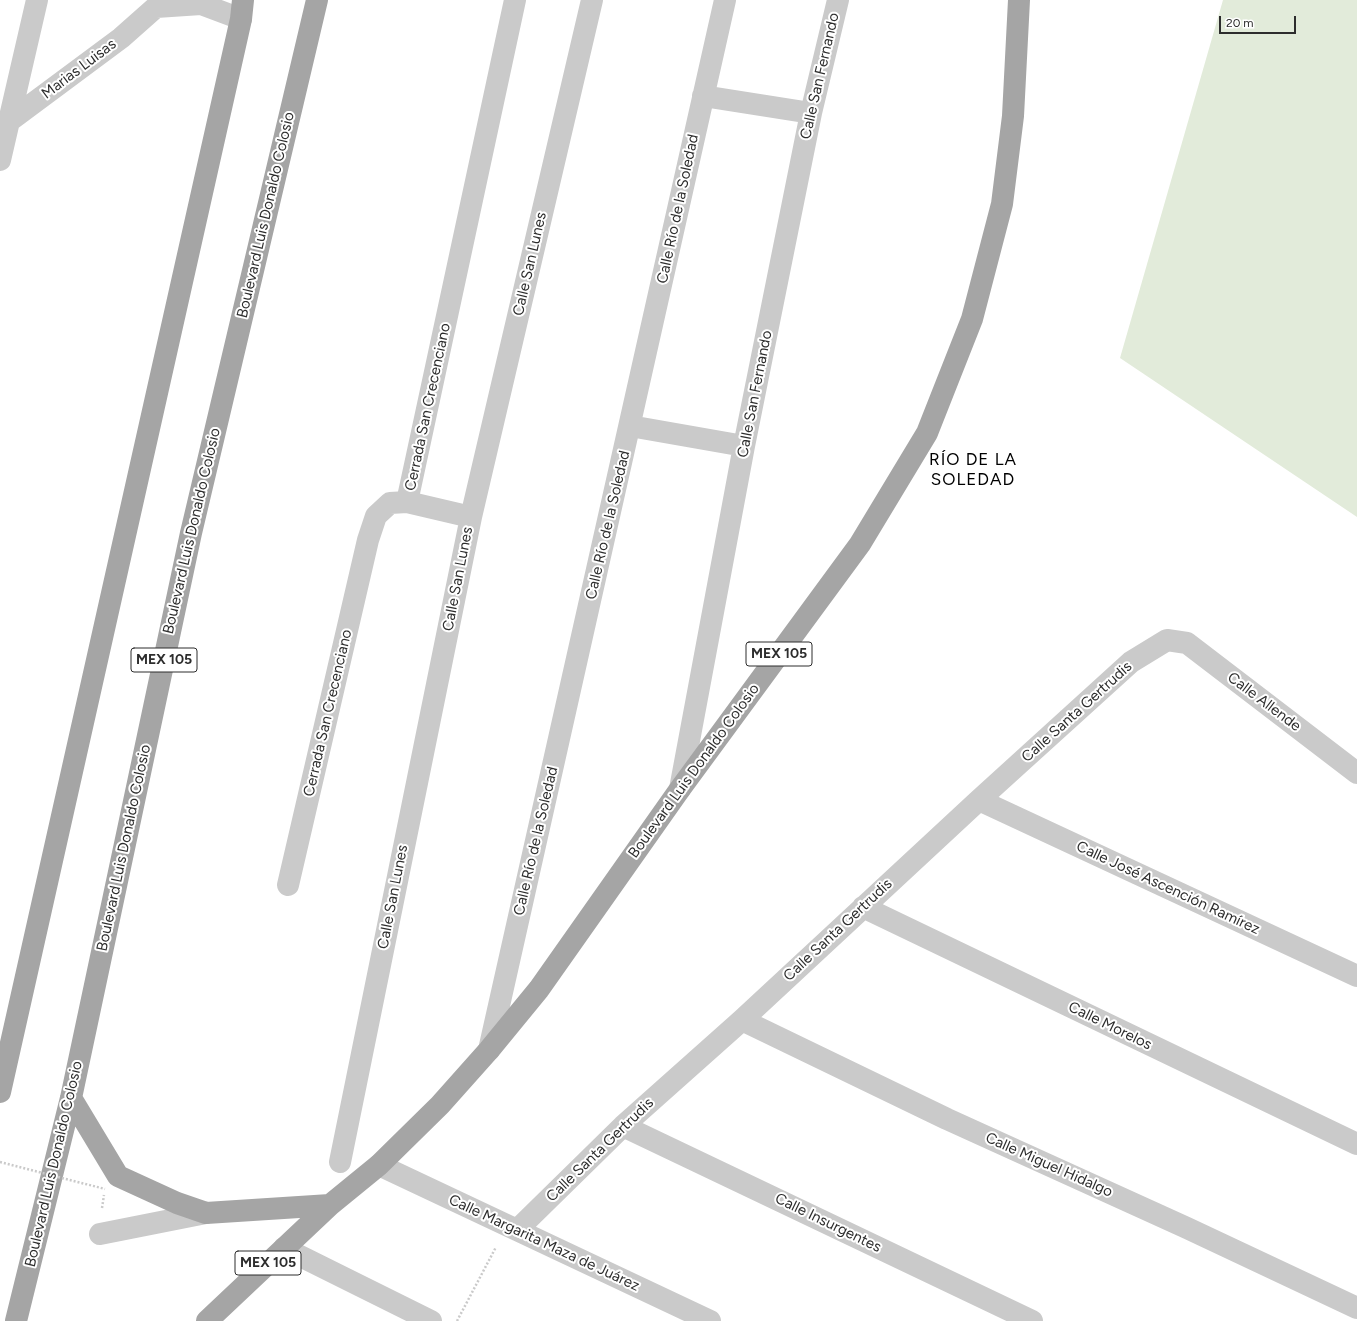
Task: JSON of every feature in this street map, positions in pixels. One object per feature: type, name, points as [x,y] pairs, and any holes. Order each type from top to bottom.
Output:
[{"type":"main road","name":"Boulevard Luis Donaldo Colosio","points":[[16,1321],[71,1098],[191,532],[317,0]]},
{"type":"main road","name":"Boulevard Luis Donaldo Colosio","points":[[207,1321],[330,1205],[379,1165],[440,1105],[489,1050],[539,989],[680,789],[860,544],[927,433],[972,319],[1002,204],[1013,116],[1019,0]]},
{"type":"main road","points":[[0,1092],[242,9]]},
{"type":"main road","points":[[71,1098],[118,1176],[177,1203],[206,1213],[330,1205]]},
{"type":"street","points":[[0,160],[4,125],[37,0]]},
{"type":"street","name":"Cerrada San Crecenciano","points":[[288,885],[368,540],[376,516],[390,503],[407,502],[515,0]]},
{"type":"street","name":"Calle San Lunes","points":[[340,1162],[471,517],[592,0]]},
{"type":"street","name":"Calle Río de la Soledad","points":[[489,1050],[725,0]]},
{"type":"street","name":"Calle San Fernando","points":[[680,789],[744,446],[811,113],[838,0]]},
{"type":"street","name":"Marias Luisas","points":[[4,125],[121,38],[158,3],[201,4],[242,9]]},
{"type":"street","points":[[703,96],[811,113]]},
{"type":"street","points":[[630,426],[744,446]]},
{"type":"street","points":[[407,502],[471,517]]},
{"type":"street","name":"Calle Allende","points":[[1168,640],[1187,643],[1357,773]]},
{"type":"street","name":"Calle Santa Gertrudis","points":[[512,1228],[742,1020],[979,800],[1131,662],[1168,640]]},
{"type":"street","name":"Calle José Ascención Ramírez","points":[[979,800],[1357,976]]},
{"type":"street","name":"Calle Morelos","points":[[863,907],[1357,1144]]},
{"type":"street","name":"Calle Miguel Hidalgo","points":[[742,1020],[947,1119],[1187,1228],[1357,1308]]},
{"type":"street","name":"Calle Insurgentes","points":[[623,1126],[1032,1321]]},
{"type":"street","name":"Calle Margarita Maza de Juárez","points":[[379,1165],[710,1321]]},
{"type":"street","points":[[100,1234],[206,1213]]},
{"type":"street","points":[[284,1248],[430,1321]]},
{"type":"path","points":[[0,1162],[105,1189],[102,1211]]},
{"type":"path","points":[[457,1321],[512,1228]]},
{"type":"green space","points":[[1223,0],[1357,0],[1357,517],[1120,358]]},
{"type":"district","name":"RÍO DE LA SOLEDAD","points":[[973,470]]}]
